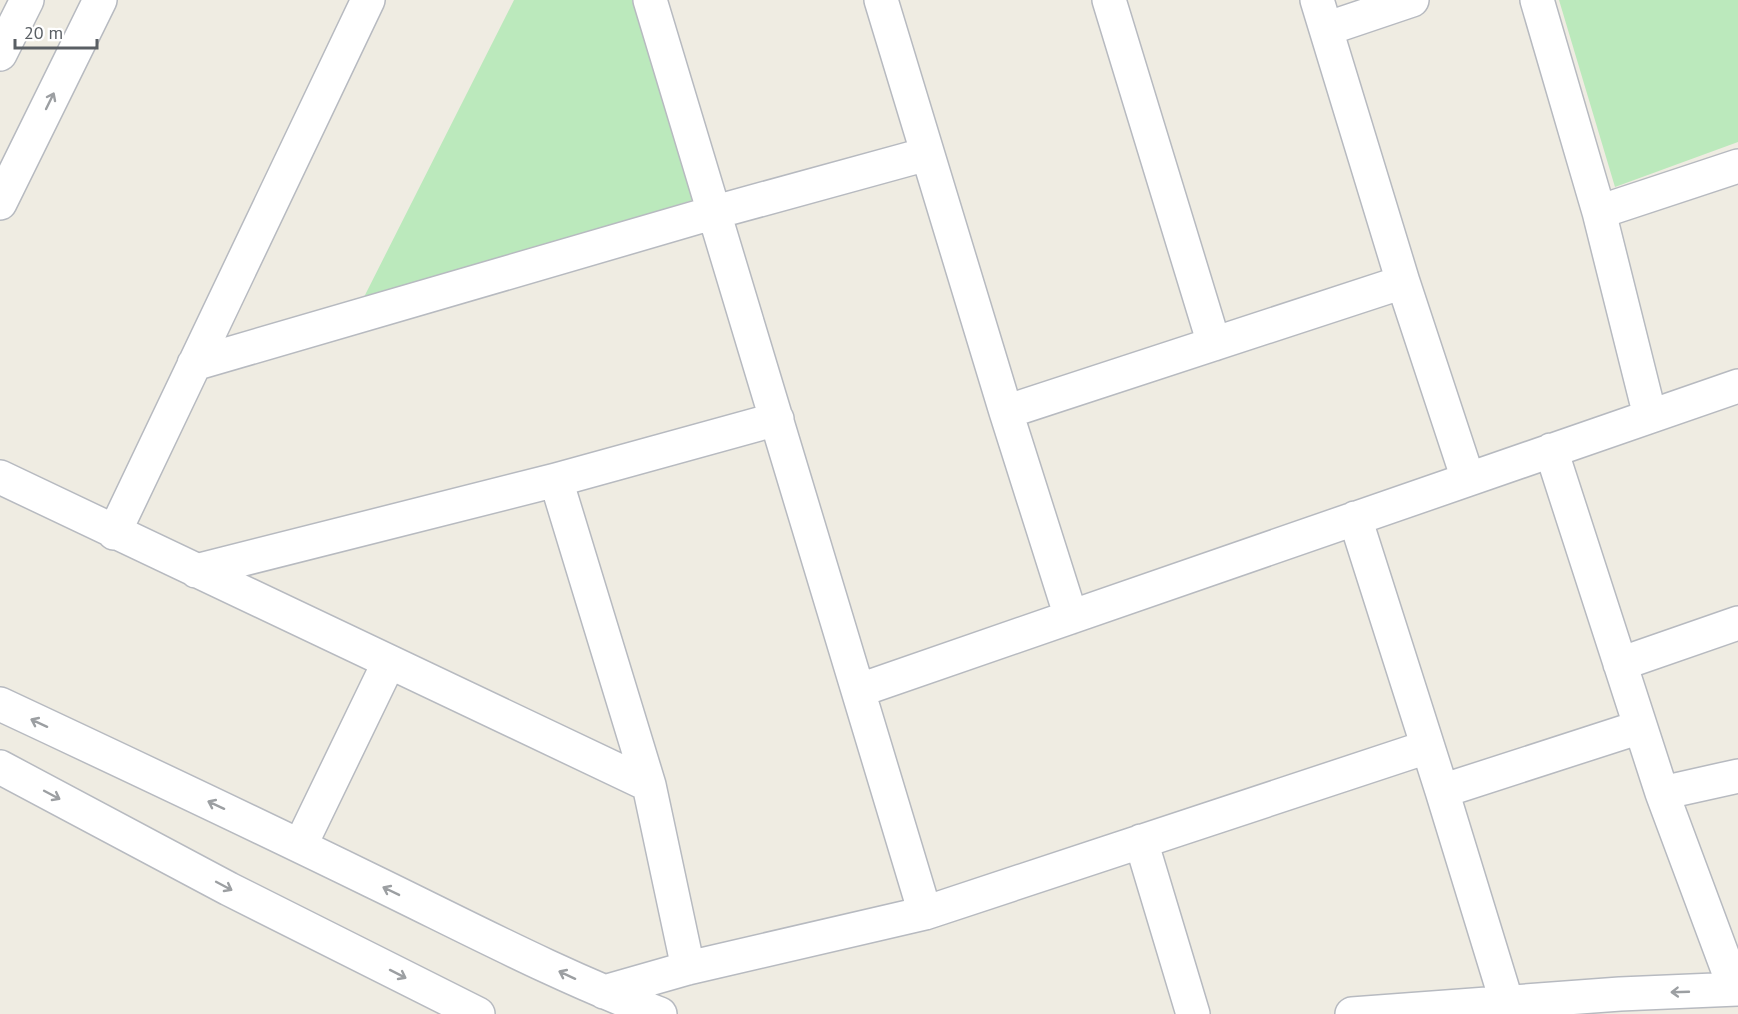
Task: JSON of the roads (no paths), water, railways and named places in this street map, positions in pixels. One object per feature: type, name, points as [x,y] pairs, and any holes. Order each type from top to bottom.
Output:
[{"type":"street","points":[[0,203],[100,0]]},
{"type":"street","points":[[114,533],[368,0]]},
{"type":"street","points":[[650,0],[712,213],[860,690],[925,913]]},
{"type":"street","points":[[880,0],[1071,617]]},
{"type":"street","points":[[1109,0],[1214,344]]},
{"type":"street","points":[[1412,0],[1322,15],[1403,282],[1468,479]]},
{"type":"street","points":[[1537,0],[1599,212],[1650,416]]},
{"type":"street","points":[[0,54],[14,11]]},
{"type":"street","points":[[194,364],[712,213],[927,154]]},
{"type":"street","points":[[1599,212],[1738,165]]},
{"type":"street","points":[[1006,412],[1403,282]]},
{"type":"street","points":[[860,690],[1738,386]]},
{"type":"street","points":[[196,572],[556,480],[777,419]]},
{"type":"street","points":[[1352,1014],[1620,994],[1735,977],[1662,793],[1551,450]]},
{"type":"street","points":[[0,477],[649,785]]},
{"type":"street","points":[[556,480],[649,785],[688,968]]},
{"type":"street","points":[[1355,518],[1507,1002]]},
{"type":"street","points":[[1620,664],[1738,623]]},
{"type":"street","points":[[300,846],[388,662]]},
{"type":"street","points":[[0,704],[517,952],[604,992],[660,1014]]},
{"type":"street","points":[[1442,791],[1640,727]]},
{"type":"street","points":[[604,992],[688,968],[925,913],[1427,747]]},
{"type":"street","points":[[0,767],[230,889],[477,1014]]},
{"type":"street","points":[[1662,793],[1738,776]]},
{"type":"street","points":[[1141,841],[1193,1014]]}]
